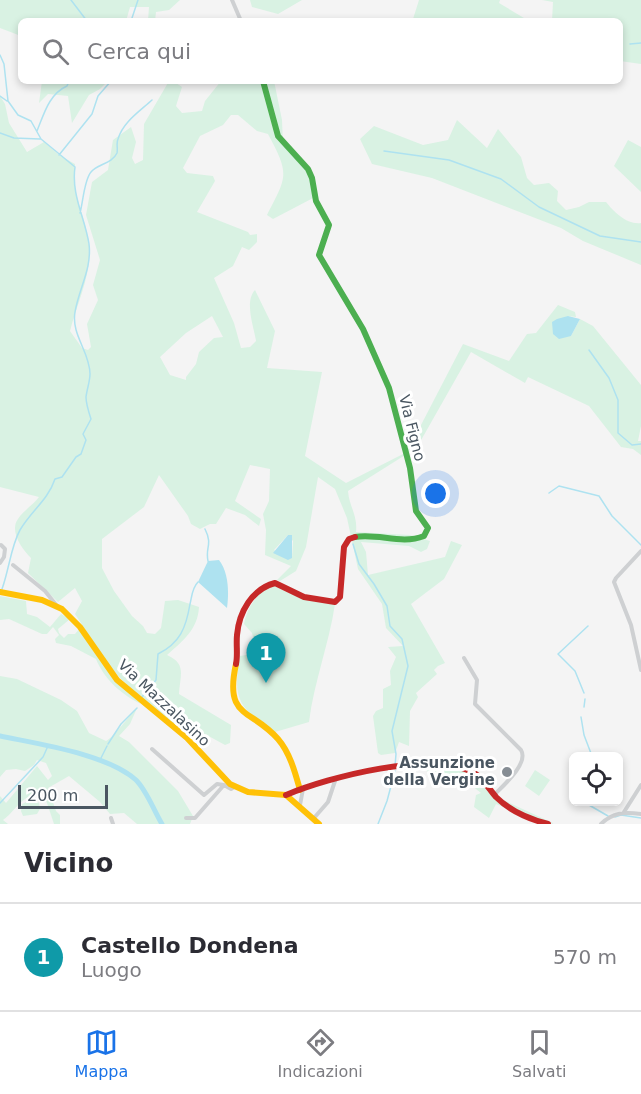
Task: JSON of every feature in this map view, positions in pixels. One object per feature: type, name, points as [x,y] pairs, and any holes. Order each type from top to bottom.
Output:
[{"type":"street","points":[[232,0],[240,18]]},
{"type":"street","name":"Via Figno","points":[[264,84],[278,136],[282,143],[305,165],[312,178],[316,201],[329,225],[319,255],[363,329],[389,387],[407,452],[416,511],[428,528],[424,536],[416,540],[364,537],[349,539],[344,547],[340,597],[335,602],[304,597],[275,583],[263,586],[248,603],[237,634],[233,694],[242,712],[271,732],[277,739],[294,767],[301,790]]},
{"type":"street","points":[[2,545],[5,550],[1,562],[11,563],[45,591],[57,606]]},
{"type":"street","points":[[641,551],[614,582],[631,625],[641,670]]},
{"type":"street","name":"Via Mazzalasino","points":[[0,592],[42,600],[57,606],[71,616],[81,627],[110,672],[122,685],[187,738],[234,787]]},
{"type":"street","points":[[464,658],[477,680],[477,693],[474,701],[476,705],[521,750],[524,756],[514,773],[494,795]]},
{"type":"street","points":[[152,749],[204,795],[217,784],[248,792],[286,795],[361,771],[453,766],[477,775],[504,804],[522,815],[548,824]]},
{"type":"street","points":[[314,818],[328,802],[336,778]]},
{"type":"street","points":[[186,818],[195,818],[224,785]]},
{"type":"street","points":[[624,812],[641,785]]},
{"type":"street","points":[[300,805],[301,790]]},
{"type":"street","points":[[286,795],[319,824]]},
{"type":"street","points":[[601,824],[613,815],[624,812],[641,813]]},
{"type":"street","points":[[111,818],[112,824]]},
{"type":"green space","points":[[0,0],[180,0],[169,10],[156,12],[155,18],[148,18],[149,7],[130,7],[127,18],[18,18],[18,35],[0,28]]},
{"type":"green space","points":[[250,0],[302,0],[278,14],[252,7]]},
{"type":"green space","points":[[419,0],[500,0],[499,3],[524,18],[413,18]]},
{"type":"green space","points":[[542,0],[641,0],[641,64],[623,61],[623,18],[552,18],[553,2]]},
{"type":"green space","points":[[42,84],[105,84],[89,95],[72,123],[68,96],[48,94],[39,103]]},
{"type":"green space","points":[[167,84],[178,84],[182,87],[176,106],[182,113],[202,111],[205,101],[219,84],[275,84],[282,120],[283,144],[310,173],[315,197],[273,219],[267,215],[282,183],[283,167],[268,134],[257,131],[238,115],[231,115],[223,125],[200,136],[183,168],[187,173],[213,176],[215,181],[197,212],[248,232],[250,235],[257,234],[257,242],[249,250],[242,247],[233,266],[214,278],[234,323],[241,348],[250,347],[256,341],[250,308],[250,301],[255,290],[275,331],[267,368],[322,372],[305,456],[346,483],[407,452],[463,344],[509,361],[527,334],[536,333],[558,305],[575,312],[576,317],[568,316],[571,336],[580,319],[593,326],[641,385],[641,426],[638,441],[641,441],[641,455],[633,449],[621,447],[589,406],[528,377],[525,383],[471,352],[420,442],[410,452],[348,491],[356,521],[356,532],[410,535],[430,541],[427,549],[421,552],[409,546],[361,542],[366,552],[368,575],[445,557],[451,541],[462,545],[444,579],[411,604],[445,663],[434,670],[437,674],[416,693],[418,697],[410,711],[409,746],[399,742],[395,753],[381,755],[378,753],[373,716],[376,711],[383,708],[383,689],[391,685],[390,671],[396,657],[388,647],[403,646],[386,628],[382,604],[358,569],[347,518],[335,489],[318,477],[306,547],[296,571],[280,581],[277,580],[291,566],[265,555],[266,530],[263,514],[269,501],[270,469],[250,465],[235,501],[261,519],[259,526],[245,515],[226,508],[216,524],[200,529],[191,524],[188,516],[159,475],[144,507],[102,539],[102,568],[114,591],[147,633],[155,634],[161,628],[165,601],[178,600],[199,607],[193,628],[167,655],[180,666],[179,694],[231,725],[230,743],[225,745],[203,733],[200,749],[127,685],[112,669],[75,614],[82,601],[75,588],[58,602],[28,573],[31,558],[18,540],[15,529],[20,516],[39,497],[0,487],[0,96],[5,104],[9,123],[27,152],[44,142],[59,155],[75,164],[75,186],[87,234],[89,256],[86,278],[70,331],[82,348],[88,350],[91,347],[87,324],[98,300],[93,285],[100,260],[86,215],[92,182],[108,170],[113,140],[131,127],[136,142],[132,158],[135,164],[143,160],[144,124]],"holes":[[[212,316],[223,337],[214,338],[199,352],[196,364],[186,380],[170,375],[160,357],[186,333]],[[288,535],[293,541],[292,558],[274,550]]]},
{"type":"green space","points":[[457,120],[487,148],[498,129],[521,157],[527,178],[534,185],[549,183],[558,191],[557,201],[566,210],[589,202],[606,202],[626,220],[641,223],[641,265],[583,241],[561,228],[432,178],[372,164],[360,139],[374,126],[423,145],[448,140]]},
{"type":"green space","points":[[628,140],[641,147],[641,192],[614,166]]},
{"type":"green space","points":[[273,585],[303,598],[335,604],[309,722],[275,732],[246,709],[241,702],[237,683],[240,656],[257,653],[252,633],[244,624],[248,612],[258,596]]},
{"type":"green space","points":[[0,596],[26,601],[27,614],[37,617],[50,627],[61,614],[70,619],[58,629],[59,633],[64,638],[68,634],[75,634],[80,628],[116,680],[141,704],[114,686],[96,659],[71,646],[56,643],[55,639],[59,635],[53,627],[47,634],[42,634],[9,619],[0,620]]},
{"type":"green space","points":[[0,676],[17,679],[61,700],[77,711],[89,733],[106,741],[137,708],[130,724],[119,736],[129,742],[178,791],[193,816],[190,824],[137,824],[124,813],[110,814],[100,802],[69,776],[48,788],[56,811],[60,815],[60,824],[54,824],[43,791],[19,804],[3,820],[8,824],[0,824],[0,796],[6,803],[37,766],[48,780],[52,776],[46,763],[37,760],[25,771],[6,770],[0,777]]},
{"type":"green space","points":[[444,758],[476,769],[499,798],[555,824],[535,820],[496,804],[489,818],[474,807],[476,795],[481,793],[475,788],[450,775],[428,774],[423,762]]},
{"type":"green space","points":[[535,770],[550,780],[539,796],[525,786]]},
{"type":"green space","points":[[33,799],[39,803],[40,809],[37,814],[23,816],[22,804]]},
{"type":"water","points":[[568,316],[580,319],[571,336],[559,339],[553,334],[552,322]]},
{"type":"water","points":[[288,535],[292,535],[292,558],[288,560],[273,553]]},
{"type":"water","points":[[219,560],[226,577],[227,608],[198,582],[208,561]]},
{"type":"waterway","points":[[71,0],[85,18]]},
{"type":"waterway","points":[[132,18],[138,0]]},
{"type":"waterway","points":[[630,44],[641,43]]},
{"type":"waterway","points":[[0,55],[4,64],[8,101],[18,115],[31,121],[41,139],[75,167],[75,187],[89,244],[89,262],[74,320],[89,366],[90,377],[86,397],[91,419],[83,434],[86,440],[81,454],[76,457],[62,477],[55,479],[48,493],[20,530],[14,543],[2,589]]},
{"type":"waterway","points":[[37,131],[51,99],[68,84]]},
{"type":"waterway","points":[[59,155],[92,114],[98,96],[108,84]]},
{"type":"waterway","points":[[0,96],[7,101]]},
{"type":"waterway","points":[[80,213],[89,176],[94,169],[115,157],[120,133],[132,117],[152,100]]},
{"type":"waterway","points":[[0,133],[14,138],[40,139]]},
{"type":"waterway","points":[[384,151],[449,160],[501,179],[539,207],[600,236],[641,242]]},
{"type":"waterway","points":[[589,350],[609,378],[618,400],[618,433],[632,445],[641,444]]},
{"type":"waterway","points":[[549,493],[559,486],[599,496],[612,516],[641,545]]},
{"type":"waterway","points":[[205,529],[209,542],[208,561]]},
{"type":"waterway","points":[[353,544],[359,564],[387,606],[390,626],[402,639],[408,666],[392,731],[396,754],[395,766]]},
{"type":"waterway","points":[[142,697],[156,680],[158,654],[172,645],[181,634],[192,592],[198,582]]},
{"type":"waterway","points":[[584,693],[575,671],[558,654],[588,626]]},
{"type":"waterway","points":[[584,707],[585,699]]},
{"type":"waterway","points":[[108,744],[121,724],[137,708]]},
{"type":"waterway","points":[[581,717],[584,735],[590,752]]},
{"type":"waterway","points":[[0,736],[71,751],[108,763],[123,771],[140,785],[162,824]]},
{"type":"waterway","points":[[0,803],[43,757],[48,746]]},
{"type":"waterway","points":[[100,760],[107,746]]},
{"type":"waterway","points":[[378,824],[395,771]]},
{"type":"waterway","points":[[591,806],[608,816]]},
{"type":"waterway","points":[[615,817],[621,815],[641,818]]},
{"type":"traffic: fast","points":[[264,84],[278,136],[308,169],[312,178],[316,201],[329,225],[319,255],[363,329],[389,388],[410,468],[416,511],[428,528],[424,536],[407,539],[355,537]]},
{"type":"traffic: slow","points":[[0,592],[42,600],[62,609],[80,627],[117,680],[187,738],[230,784],[248,792],[286,795],[319,824]]},
{"type":"traffic: slow","points":[[236,664],[233,682],[237,704],[268,729],[282,744],[292,763],[300,790]]},
{"type":"traffic: jam","points":[[236,664],[238,626],[253,596],[275,583],[304,597],[335,602],[340,597],[344,547],[349,539],[355,537]]},
{"type":"traffic: jam","points":[[286,795],[353,774],[407,765],[433,764],[474,773],[501,802],[527,817],[548,824]]},
{"type":"place","name":"Castello Dondena","points":[[266,683]]},
{"type":"place","name":"Assunzione della Vergine","points":[[507,772]]}]
